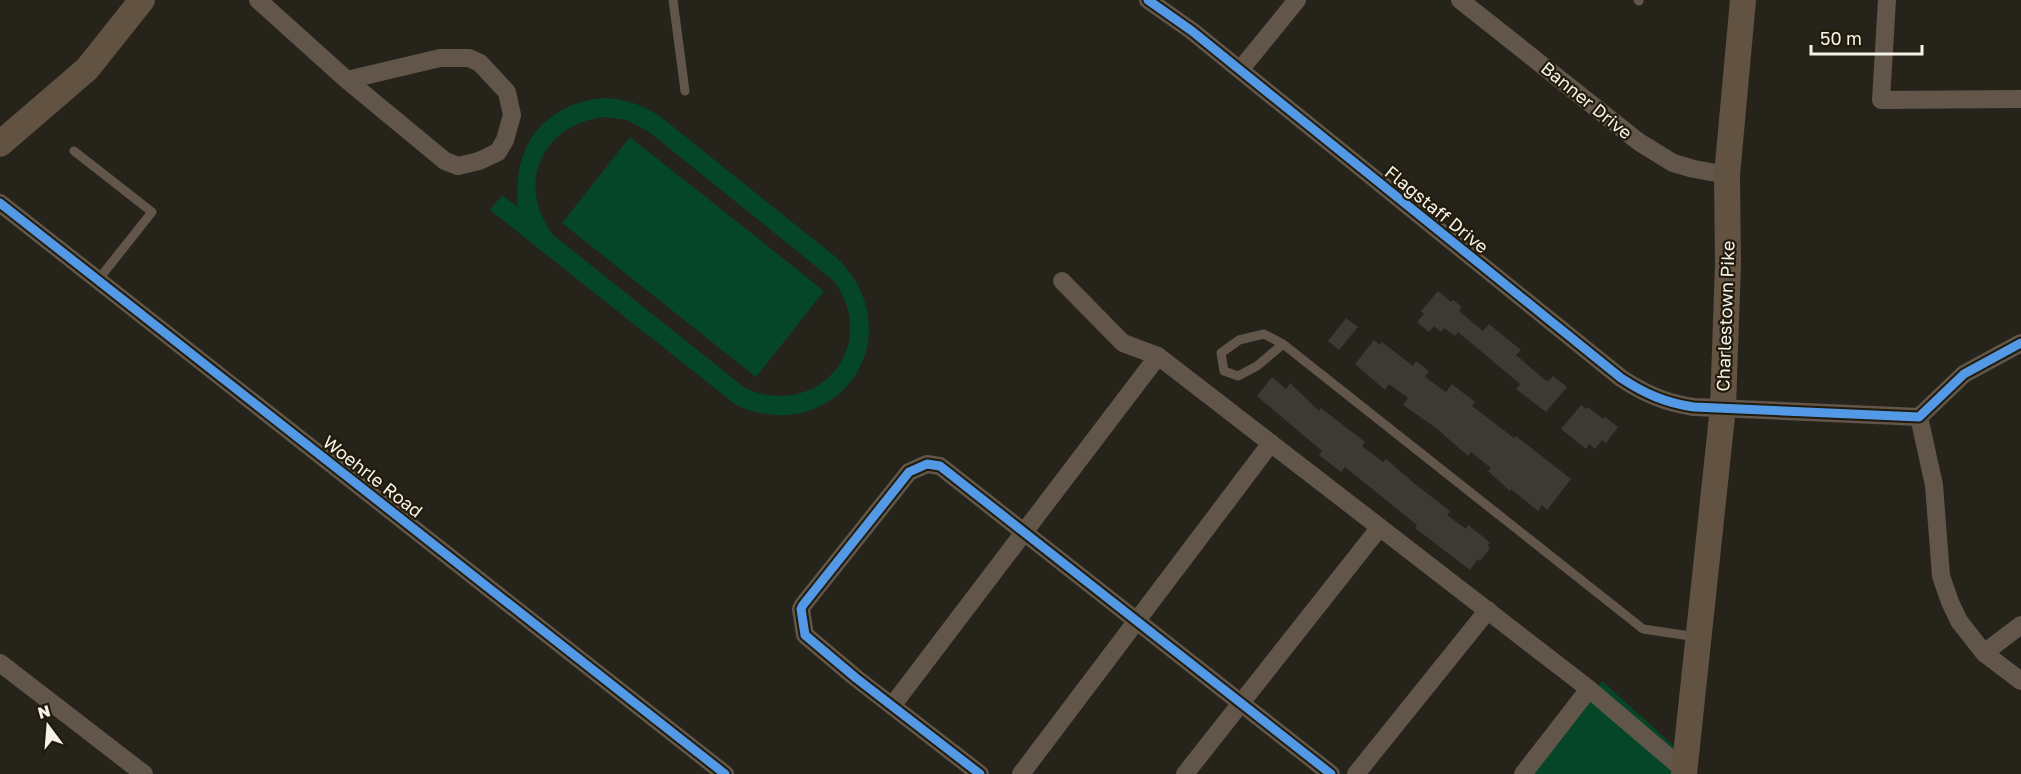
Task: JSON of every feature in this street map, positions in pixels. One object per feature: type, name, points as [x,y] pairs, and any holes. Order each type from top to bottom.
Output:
[{"type":"street","points":[[0,144],[87,69],[142,0]]},
{"type":"street","points":[[258,0],[347,80],[445,161],[458,166],[479,161],[498,152],[505,140],[512,115],[507,92],[480,63],[469,58],[440,58],[347,80]]},
{"type":"street","name":"Flagstaff Drive","points":[[1148,0],[1192,31],[1621,378],[1646,394],[1672,404],[1695,407],[1919,417]]},
{"type":"street","points":[[1240,70],[1297,0]]},
{"type":"street","name":"Banner Drive","points":[[1460,0],[1639,142],[1672,163],[1695,170],[1727,175]]},
{"type":"street","name":"Charlestown Pike","points":[[1684,772],[1722,407],[1728,264],[1727,175],[1743,0]]},
{"type":"street","points":[[1887,0],[1881,100],[2021,99]]},
{"type":"street","name":"Woehrle Road","points":[[0,203],[725,774]]},
{"type":"street","points":[[1062,281],[1123,343],[1158,356],[1589,688],[1684,772]]},
{"type":"street","points":[[2021,343],[1964,375],[1919,417],[1934,484],[1941,576],[1959,621],[1984,653],[2021,681]]},
{"type":"street","points":[[892,706],[1158,356]]},
{"type":"street","points":[[1021,774],[1271,443]]},
{"type":"street","points":[[980,774],[805,635],[801,609],[803,605],[909,472],[927,464],[940,466],[1331,774]]},
{"type":"street","points":[[1185,774],[1380,527]]},
{"type":"street","points":[[1356,774],[1488,610]]},
{"type":"street","points":[[1984,653],[2021,625]]},
{"type":"street","points":[[0,663],[144,774]]},
{"type":"street","points":[[1523,774],[1589,688]]},
{"type":"lane","points":[[674,0],[685,91]]},
{"type":"lane","points":[[74,151],[152,212],[98,280]]},
{"type":"lane","points":[[1283,344],[1257,366],[1238,376],[1224,370],[1221,353],[1239,340],[1264,334],[1283,344],[1643,629],[1697,637]]},
{"type":"green space","points":[[602,98],[618,100],[633,103],[654,112],[837,258],[859,289],[869,320],[866,351],[854,378],[833,399],[805,412],[772,415],[736,405],[490,210],[502,195],[518,207],[517,185],[520,166],[526,148],[535,133],[547,120],[581,102]],"holes":[[[603,117],[627,120],[649,132],[834,281],[847,306],[850,330],[846,352],[834,371],[818,386],[796,394],[772,396],[745,388],[553,235],[542,216],[536,197],[536,178],[540,161],[550,145],[563,132],[581,123]]]},
{"type":"green space","points":[[630,137],[824,291],[756,377],[562,223]]},
{"type":"green space","points":[[1602,681],[1675,747],[1673,774],[1531,774]]},
{"type":"building","points":[[1438,291],[1451,302],[1453,300],[1462,307],[1459,311],[1483,331],[1489,324],[1521,350],[1516,355],[1545,380],[1549,381],[1553,376],[1567,387],[1546,412],[1516,389],[1520,384],[1458,332],[1455,336],[1444,328],[1441,332],[1434,326],[1429,332],[1417,322],[1424,314],[1421,311]]},
{"type":"building","points":[[1346,318],[1358,327],[1339,350],[1328,341]]},
{"type":"building","points":[[1374,340],[1380,345],[1382,342],[1413,366],[1416,361],[1429,371],[1425,377],[1446,392],[1452,384],[1475,402],[1472,406],[1514,438],[1516,436],[1571,479],[1547,510],[1542,505],[1538,511],[1511,489],[1510,491],[1488,471],[1491,468],[1471,452],[1468,456],[1436,428],[1403,405],[1408,398],[1389,384],[1385,390],[1355,364]]},
{"type":"building","points":[[1272,377],[1286,389],[1290,383],[1319,411],[1321,408],[1365,442],[1362,446],[1383,462],[1386,459],[1450,511],[1447,515],[1466,529],[1468,525],[1490,543],[1488,546],[1490,548],[1480,561],[1478,559],[1470,570],[1415,528],[1417,525],[1345,467],[1341,472],[1319,455],[1322,451],[1257,396]]},
{"type":"building","points":[[1581,405],[1586,409],[1588,407],[1603,419],[1605,417],[1618,427],[1606,443],[1602,440],[1595,449],[1589,444],[1586,449],[1561,429]]},
{"type":"cycle path","points":[[1148,0],[1192,31],[1621,378],[1656,397],[1694,407],[1919,417],[1964,374],[2021,343]]},
{"type":"cycle path","points":[[0,203],[725,774]]},
{"type":"cycle path","points":[[980,774],[856,678],[805,635],[801,609],[803,605],[909,472],[927,464],[940,466],[1331,774]]}]
